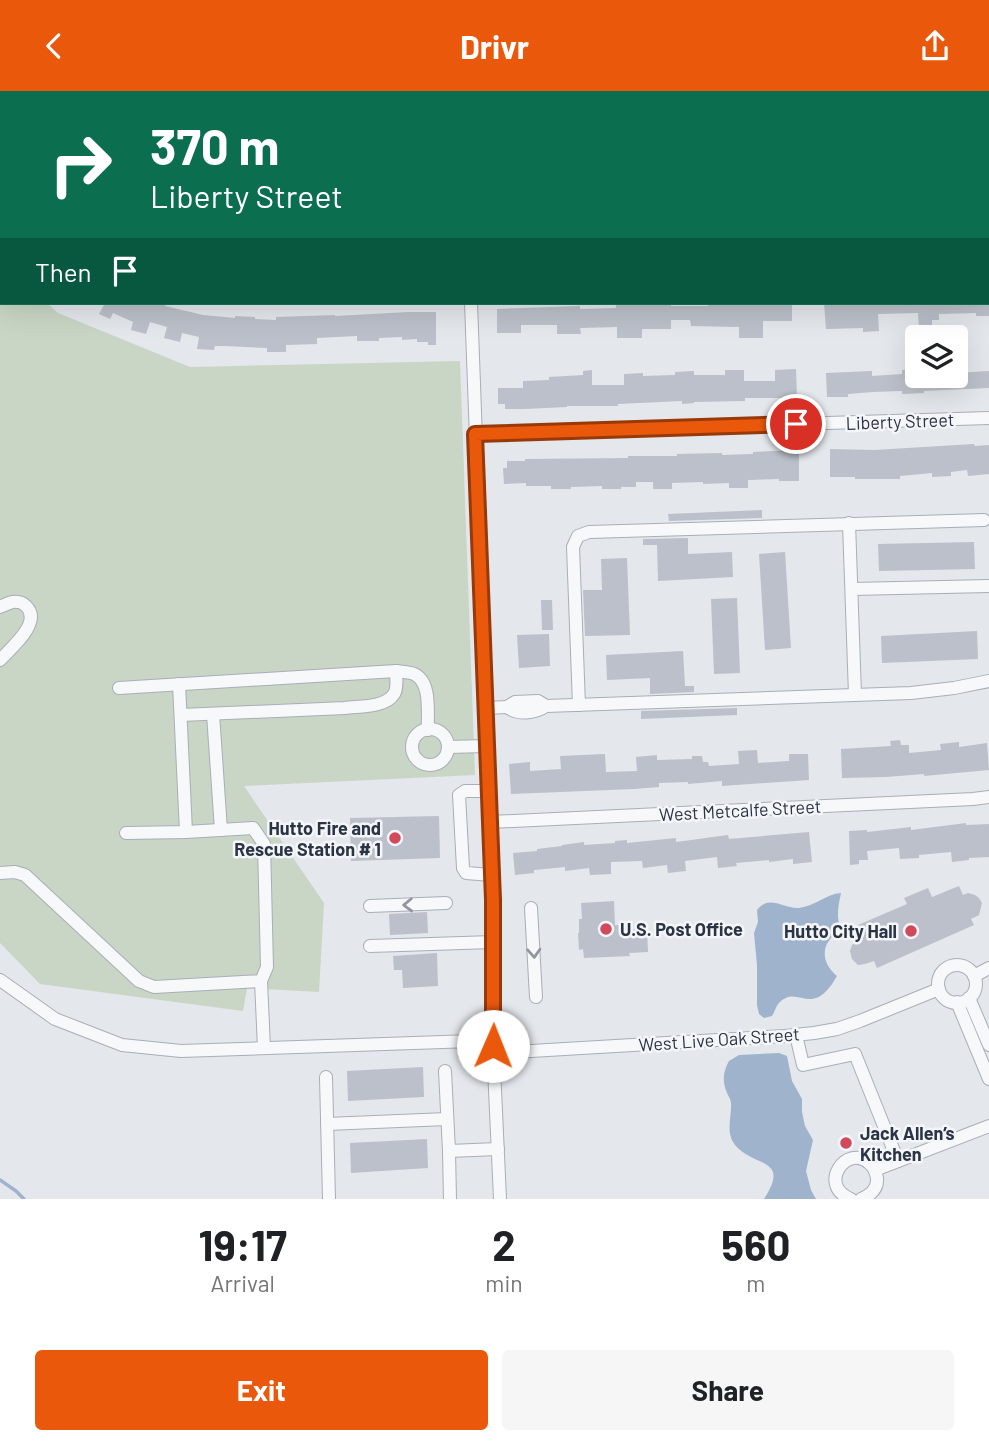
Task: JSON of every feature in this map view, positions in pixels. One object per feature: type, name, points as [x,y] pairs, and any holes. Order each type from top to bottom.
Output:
[{"type":"street","points":[[471,305],[492,875],[493,1046],[500,1199]]},
{"type":"street","name":"Liberty Street","points":[[475,434],[989,418]]},
{"type":"street","points":[[579,705],[573,547],[578,536],[589,532],[984,520]]},
{"type":"street","points":[[849,523],[852,589],[849,695]]},
{"type":"street","points":[[852,589],[989,586]]},
{"type":"street","points":[[0,607],[10,602],[21,602],[29,608],[31,616],[29,626],[0,660]]},
{"type":"street","points":[[181,715],[345,708],[378,703],[386,701],[394,694],[397,671]]},
{"type":"street","points":[[119,688],[397,671],[414,674],[423,680],[428,730]]},
{"type":"street","points":[[485,708],[507,707],[514,702],[538,701],[546,706],[911,693],[989,681]]},
{"type":"street","points":[[179,684],[186,832]]},
{"type":"street","points":[[213,714],[221,830]]},
{"type":"street","points":[[434,730],[444,736],[448,747],[444,758],[428,765],[418,760],[412,750],[412,744],[418,734],[434,730]]},
{"type":"street","points":[[448,747],[487,745]]},
{"type":"street","points":[[489,791],[465,791],[459,795],[463,868],[466,873],[492,875]]},
{"type":"street","name":"West Metcalfe Street","points":[[490,822],[989,797]]},
{"type":"street","points":[[126,833],[253,828],[264,844],[267,967],[261,981],[264,1048]]},
{"type":"street","points":[[0,873],[15,872],[25,875],[138,981],[154,987],[261,981]]},
{"type":"street","points":[[370,906],[446,903]]},
{"type":"street","points":[[531,908],[536,997]]},
{"type":"street","points":[[370,946],[494,942]]},
{"type":"street","points":[[947,967],[965,967],[974,976],[975,988],[963,1000],[946,999],[939,989],[939,977],[947,967]]},
{"type":"street","points":[[974,976],[989,968]]},
{"type":"street","name":"West Live Oak Street","points":[[0,980],[55,1019],[122,1045],[181,1051],[472,1041],[514,1052],[796,1035],[837,1029],[939,989]]},
{"type":"street","points":[[963,1000],[989,1045]]},
{"type":"street","points":[[963,1000],[989,1079]]},
{"type":"street","points":[[796,1035],[803,1065],[855,1053],[898,1161]]},
{"type":"street","points":[[445,1071],[450,1199]]},
{"type":"street","points":[[326,1077],[329,1199]]},
{"type":"street","points":[[327,1124],[447,1119]]},
{"type":"street","points":[[875,1170],[989,1126]]},
{"type":"street","points":[[449,1151],[498,1149]]},
{"type":"street","points":[[851,1199],[837,1187],[836,1174],[844,1162],[858,1158],[871,1164],[877,1183],[871,1194],[861,1199]]},
{"type":"green space","points":[[0,305],[49,305],[58,313],[190,367],[460,361],[475,775],[244,786],[324,903],[319,992],[247,988],[243,1011],[40,984],[0,943]]},
{"type":"water","points":[[841,893],[838,921],[841,930],[829,940],[825,952],[828,965],[837,976],[820,996],[813,999],[787,998],[779,1003],[772,1016],[764,1018],[759,1014],[757,1005],[754,933],[758,922],[757,910],[767,903],[799,908]]},
{"type":"water","points":[[779,1053],[787,1056],[792,1081],[802,1099],[805,1126],[813,1140],[806,1171],[816,1199],[764,1199],[774,1176],[772,1170],[743,1152],[735,1145],[730,1135],[731,1103],[724,1081],[729,1061],[739,1055]]},
{"type":"building","points":[[104,305],[165,305],[203,315],[276,320],[276,317],[436,312],[436,345],[417,342],[417,339],[402,340],[402,337],[357,341],[357,336],[317,338],[317,344],[286,345],[286,352],[267,352],[267,348],[224,346],[215,346],[214,350],[197,349],[199,337],[182,333],[180,342],[164,338],[167,327],[150,322],[146,334],[131,330],[133,322],[113,313],[110,319],[99,314]]},
{"type":"building","points":[[616,305],[792,305],[792,321],[763,321],[763,338],[739,338],[739,327],[691,326],[690,320],[671,320],[671,329],[642,329],[642,338],[617,338],[617,327],[580,328],[581,334],[557,334],[557,325],[521,325],[521,333],[497,333],[497,309],[580,306],[580,309],[616,308]]},
{"type":"building","points":[[824,305],[989,305],[989,316],[976,316],[976,313],[939,314],[939,320],[932,320],[932,325],[919,325],[918,313],[878,314],[879,331],[863,332],[863,328],[826,329]]},
{"type":"building","points":[[796,369],[797,398],[524,409],[505,409],[505,404],[498,404],[498,388],[523,388],[523,381],[583,375],[583,371],[592,370],[592,385],[624,385],[624,374],[675,375],[675,372],[694,371],[694,375],[725,375],[725,370],[744,370],[744,381],[775,381],[775,370]]},
{"type":"building","points":[[902,370],[905,370],[905,388],[968,388],[968,372],[989,371],[989,388],[902,394],[902,391],[873,392],[848,394],[848,397],[827,397],[826,373],[872,371],[872,376],[902,374]]},
{"type":"building","points":[[989,445],[989,474],[968,476],[967,470],[951,472],[951,476],[932,477],[932,473],[900,476],[900,479],[830,477],[830,449],[874,450]]},
{"type":"building","points":[[799,450],[799,481],[748,480],[748,488],[729,488],[729,483],[703,482],[672,483],[672,489],[653,489],[653,482],[636,482],[636,487],[621,489],[602,489],[602,486],[551,489],[551,486],[526,486],[526,483],[504,484],[503,468],[507,468],[507,461],[677,454],[753,454]]},
{"type":"building","points":[[762,510],[762,518],[669,521],[668,514]]},
{"type":"building","points":[[688,538],[688,554],[732,552],[733,577],[658,581],[657,545],[643,545],[643,539]]},
{"type":"building","points":[[974,542],[975,569],[879,571],[878,544]]},
{"type":"building","points":[[785,552],[791,648],[765,650],[759,554]]},
{"type":"building","points":[[627,558],[630,635],[585,636],[583,590],[602,590],[601,559]]},
{"type":"building","points":[[737,598],[740,673],[714,674],[711,599]]},
{"type":"building","points":[[541,600],[552,600],[553,630],[542,630]]},
{"type":"building","points":[[977,631],[978,659],[882,663],[881,636]]},
{"type":"building","points":[[549,634],[550,666],[519,668],[517,635]]},
{"type":"building","points":[[683,651],[685,686],[694,686],[694,692],[650,694],[650,678],[607,680],[606,655]]},
{"type":"building","points":[[737,708],[737,715],[641,719],[641,711]]},
{"type":"building","points":[[900,740],[901,745],[909,745],[909,753],[941,750],[940,744],[959,742],[959,747],[987,743],[989,770],[924,776],[842,778],[841,749],[891,746],[890,741]]},
{"type":"building","points":[[757,750],[758,763],[789,761],[789,754],[808,754],[809,780],[722,786],[722,781],[659,783],[659,787],[634,789],[511,794],[509,764],[530,762],[530,771],[561,769],[560,756],[605,754],[606,772],[637,771],[636,757],[657,755],[657,760],[692,759],[692,756],[702,756],[703,762],[708,762],[709,766],[739,764],[738,751]]},
{"type":"building","name":"Hutto Fire and Rescue Station # 1","points":[[439,816],[440,858],[351,861],[350,818]]},
{"type":"building","points":[[966,823],[989,824],[989,857],[952,862],[951,852],[900,859],[899,848],[867,851],[868,860],[859,860],[859,864],[850,865],[849,831],[867,832],[911,827],[911,830]]},
{"type":"building","points":[[809,832],[812,862],[793,864],[793,859],[769,860],[736,863],[737,866],[718,868],[717,857],[685,861],[686,871],[668,873],[667,865],[643,868],[642,861],[611,862],[611,874],[590,875],[589,868],[565,871],[565,867],[515,875],[513,853],[562,845],[676,838],[676,842],[728,835],[729,839]]},
{"type":"building","name":"Hutto City Hall","points":[[959,886],[963,895],[975,895],[982,903],[979,915],[971,919],[974,925],[877,968],[874,961],[858,965],[852,959],[852,945],[862,936],[858,925],[907,904],[904,898],[928,888],[932,897]]},
{"type":"building","name":"U.S. Post Office","points":[[614,901],[615,925],[629,925],[629,930],[647,929],[648,952],[629,953],[630,956],[584,958],[583,949],[579,950],[578,933],[579,919],[582,919],[581,903]]},
{"type":"building","points":[[427,912],[428,933],[390,935],[389,914]]},
{"type":"building","points":[[437,953],[438,986],[403,988],[402,970],[394,970],[393,956]]},
{"type":"building","points":[[423,1067],[424,1097],[348,1101],[347,1071]]},
{"type":"building","points":[[427,1139],[428,1168],[351,1173],[350,1143]]},
{"type":"waterway","points":[[0,1180],[24,1199]]},
{"type":"place","name":"Hutto Fire and Rescue Station # 1","points":[[395,838]]},
{"type":"place","name":"U.S. Post Office","points":[[606,929]]},
{"type":"place","name":"Hutto City Hall","points":[[911,931]]},
{"type":"place","name":"Jack Allen’s Kitchen","points":[[846,1143]]},
{"type":"route","points":[[493,1046],[493,900],[475,434],[796,424]]}]
